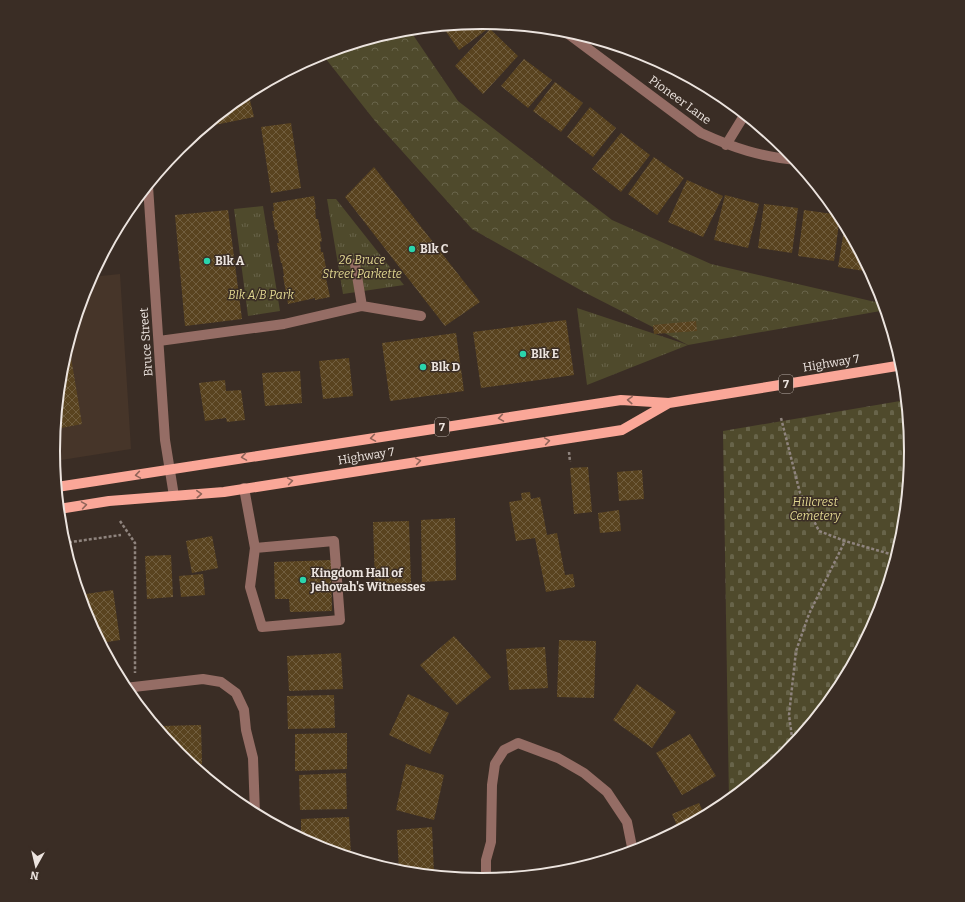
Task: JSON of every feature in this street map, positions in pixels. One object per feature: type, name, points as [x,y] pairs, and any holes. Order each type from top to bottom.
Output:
[{"type":"main road","name":"Highway 7","points":[[62,486],[620,400],[669,402],[895,366]]},
{"type":"main road","name":"Highway 7","points":[[64,508],[109,500],[224,492],[622,430],[669,402]]},
{"type":"street","name":"Pioneer Lane","points":[[576,39],[701,133],[726,145],[767,157],[787,159]]},
{"type":"street","points":[[726,145],[742,119]]},
{"type":"street","name":"Bruce Street","points":[[149,193],[165,440],[174,496]]},
{"type":"street","points":[[355,264],[362,306]]},
{"type":"street","points":[[159,341],[284,324],[362,306],[421,316]]},
{"type":"street","points":[[244,488],[255,548],[250,587],[262,627],[340,620],[334,541],[255,548]]},
{"type":"street","points":[[134,688],[203,679],[221,682],[236,692],[244,710],[246,730],[253,758],[255,806]]},
{"type":"street","points":[[486,873],[486,860],[491,842],[492,785],[495,764],[504,750],[518,743],[558,758],[584,774],[608,792],[627,822],[632,846]]},
{"type":"path","points":[[781,418],[800,493],[819,531],[846,541],[891,554]]},
{"type":"path","points":[[569,451],[570,462]]},
{"type":"path","points":[[120,521],[135,542],[130,682]]},
{"type":"path","points":[[71,542],[121,535]]},
{"type":"path","points":[[792,737],[789,715],[796,651],[809,614],[846,541]]},
{"type":"shaded area","points":[[120,274],[131,449],[60,460],[61,423],[69,369],[83,315],[99,276]]},
{"type":"green space","points":[[413,35],[458,101],[612,220],[711,264],[877,302],[880,311],[688,345],[584,292],[472,229],[375,121],[326,59],[373,43]]},
{"type":"green space","name":"26 Bruce Street Parkette","points":[[327,199],[336,199],[404,285],[343,294]]},
{"type":"green space","name":"Blk A/B Park","points":[[263,206],[280,311],[248,316],[234,209]]},
{"type":"green space","points":[[577,308],[688,345],[587,385]]},
{"type":"green space","name":"Hillcrest Cemetery","points":[[902,401],[904,423],[904,479],[896,533],[882,587],[861,638],[833,685],[800,729],[761,768],[729,793],[723,431]]},
{"type":"building","points":[[487,29],[459,50],[446,31]]},
{"type":"building","points":[[490,29],[518,56],[483,94],[455,66]]},
{"type":"building","points":[[524,59],[552,80],[528,108],[501,86]]},
{"type":"building","points":[[555,82],[583,103],[561,132],[533,111]]},
{"type":"building","points":[[250,99],[254,117],[215,125]]},
{"type":"building","points":[[590,107],[616,128],[593,157],[567,137]]},
{"type":"building","points":[[291,123],[301,188],[271,193],[261,127]]},
{"type":"building","points":[[621,133],[650,155],[621,192],[592,169]]},
{"type":"building","points":[[654,157],[684,178],[657,215],[628,194]]},
{"type":"building","name":"Blk C","points":[[374,167],[480,302],[445,326],[345,197]]},
{"type":"building","points":[[687,180],[723,196],[703,237],[668,222]]},
{"type":"building","points":[[725,195],[759,204],[748,248],[714,240]]},
{"type":"building","points":[[314,196],[316,219],[318,219],[322,241],[320,242],[321,252],[323,252],[327,273],[325,274],[330,297],[315,300],[315,298],[288,304],[282,263],[277,243],[279,243],[277,230],[275,230],[272,211],[274,211],[273,203]]},
{"type":"building","points":[[764,204],[798,208],[792,253],[758,248]]},
{"type":"building","name":"Blk A","points":[[228,210],[242,319],[185,326],[175,215]]},
{"type":"building","points":[[804,210],[831,214],[839,226],[834,261],[798,256]]},
{"type":"building","points":[[844,233],[864,271],[838,267]]},
{"type":"building","name":"Blk E","points":[[566,320],[574,375],[481,388],[473,332]]},
{"type":"building","points":[[696,321],[697,331],[654,334],[653,325]]},
{"type":"building","name":"Blk D","points":[[456,333],[464,391],[390,401],[382,343]]},
{"type":"building","points":[[349,358],[353,396],[323,399],[319,361]]},
{"type":"building","points":[[71,359],[82,424],[61,428],[64,396]]},
{"type":"building","points":[[300,371],[302,403],[265,406],[262,373]]},
{"type":"building","points":[[225,380],[226,391],[241,390],[245,420],[227,422],[226,418],[205,421],[199,383]]},
{"type":"building","points":[[588,467],[592,512],[574,514],[570,468]]},
{"type":"building","points":[[642,470],[644,499],[619,501],[617,472]]},
{"type":"building","points":[[530,492],[531,499],[540,497],[547,535],[557,533],[565,575],[573,574],[575,587],[546,592],[535,538],[516,541],[509,502],[522,500],[521,493]]},
{"type":"building","points":[[619,510],[621,531],[600,533],[598,513]]},
{"type":"building","points":[[455,518],[456,580],[422,582],[421,520]]},
{"type":"building","points":[[409,521],[411,583],[375,584],[373,522]]},
{"type":"building","points":[[212,536],[218,568],[192,573],[186,541]]},
{"type":"building","points":[[171,555],[173,597],[147,599],[145,556]]},
{"type":"building","name":"Kingdom Hall of Jehovah's Witnesses","points":[[331,560],[332,611],[290,612],[289,599],[275,599],[274,562]]},
{"type":"building","points":[[203,574],[205,595],[181,597],[179,576]]},
{"type":"building","points":[[113,590],[120,640],[106,642],[86,594]]},
{"type":"building","points":[[454,636],[491,677],[457,705],[420,665]]},
{"type":"building","points":[[559,640],[596,641],[594,698],[557,697]]},
{"type":"building","points":[[545,647],[548,688],[509,690],[506,649]]},
{"type":"building","points":[[341,653],[343,689],[289,691],[287,656]]},
{"type":"building","points":[[637,684],[676,712],[652,748],[613,720]]},
{"type":"building","points":[[408,694],[449,713],[430,754],[389,735]]},
{"type":"building","points":[[334,695],[335,728],[288,729],[287,696]]},
{"type":"building","points":[[201,725],[202,764],[200,764],[184,749],[163,726]]},
{"type":"building","points":[[347,733],[347,769],[295,771],[295,734]]},
{"type":"building","points":[[690,734],[716,776],[682,795],[656,753]]},
{"type":"building","points":[[406,764],[444,775],[434,820],[396,810]]},
{"type":"building","points":[[346,773],[347,809],[300,810],[299,775]]},
{"type":"building","points":[[699,803],[702,810],[677,825],[672,814]]},
{"type":"building","points":[[349,817],[351,852],[301,831],[301,819]]},
{"type":"building","points":[[432,827],[434,870],[399,865],[397,830]]},
{"type":"place","name":"Blk C","points":[[412,249]]},
{"type":"place","name":"Blk A","points":[[207,261]]},
{"type":"place","name":"Blk E","points":[[523,354]]},
{"type":"place","name":"Blk D","points":[[423,367]]},
{"type":"place","name":"Kingdom Hall of Jehovah's Witnesses","points":[[303,580]]}]
